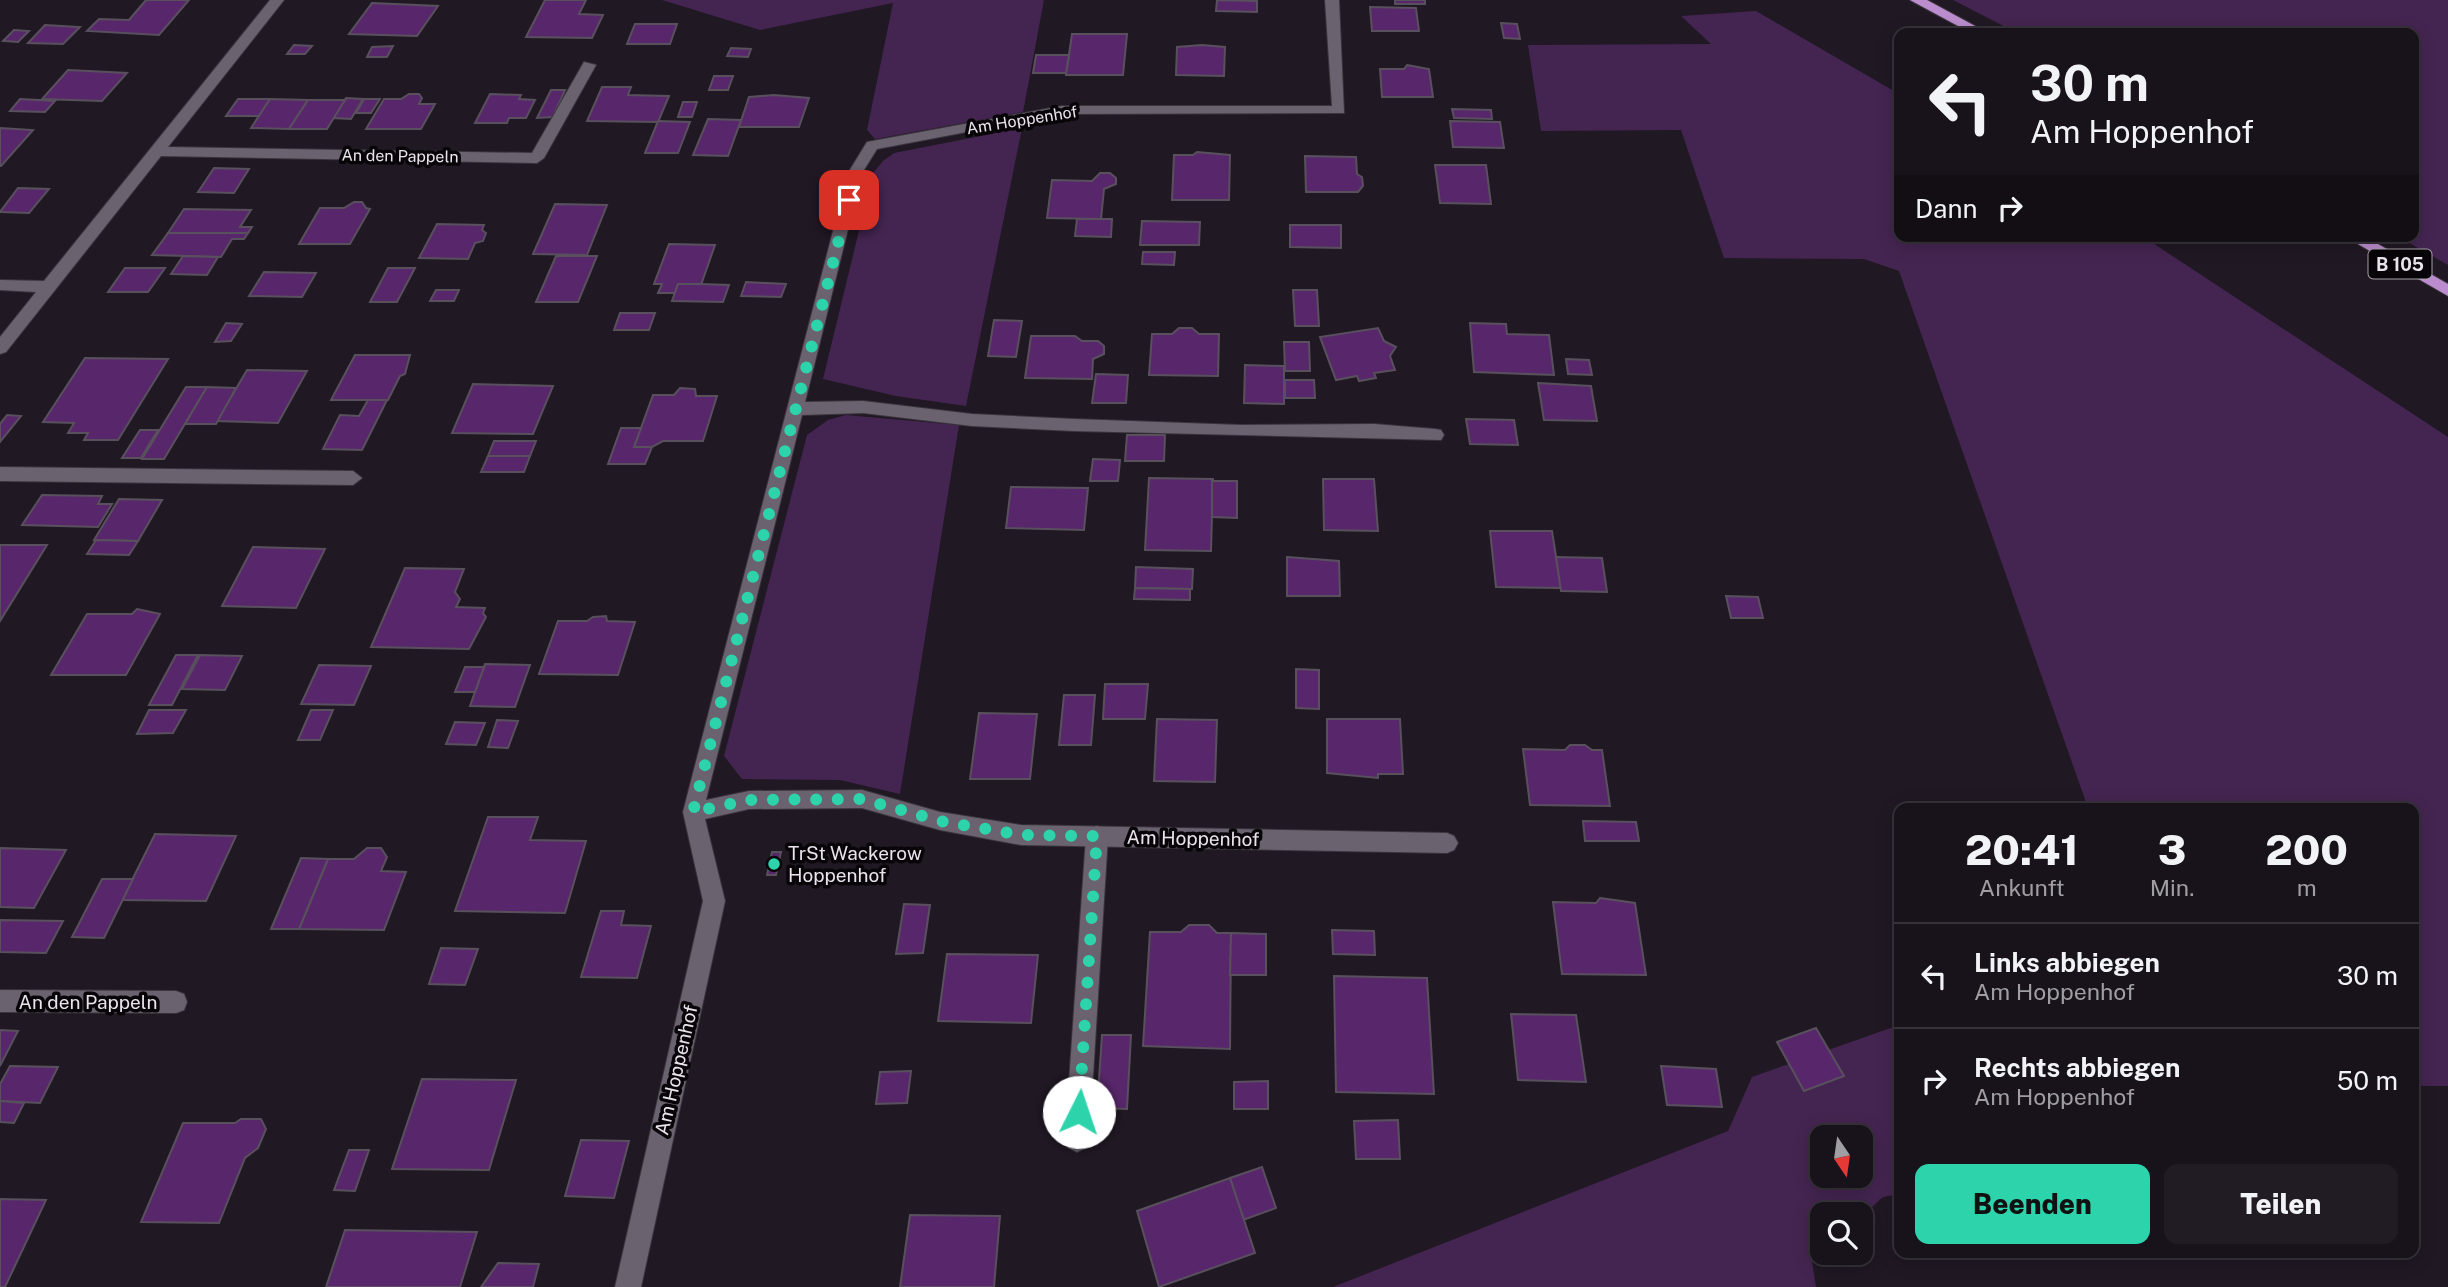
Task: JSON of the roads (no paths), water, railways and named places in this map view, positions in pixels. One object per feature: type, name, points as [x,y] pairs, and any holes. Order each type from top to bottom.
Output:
[{"type":"highway","points":[[1917,0],[1971,28]]},
{"type":"highway","name":"B 105","points":[[2362,242],[2448,291]]},
{"type":"street","points":[[0,348],[277,0]]},
{"type":"street","name":"Am Hoppenhof","points":[[628,1287],[714,901],[693,812],[855,173],[872,145],[1062,110],[1339,110],[1332,0]]},
{"type":"street","name":"An den Pappeln","points":[[157,151],[537,158],[589,65]]},
{"type":"street","points":[[0,285],[49,287]]},
{"type":"street","points":[[795,409],[863,407],[972,420],[1074,425],[1241,431],[1374,430],[1435,435]]},
{"type":"street","points":[[0,474],[353,478]]},
{"type":"street","name":"Am Hoppenhof","points":[[693,812],[749,800],[862,799],[940,821],[1021,835],[1447,843]]},
{"type":"street","points":[[1077,1140],[1097,836]]},
{"type":"street","name":"An den Pappeln","points":[[0,1001],[176,1002]]},
{"type":"place","name":"TrSt Wackerow Hoppenhof","points":[[774,864]]}]
